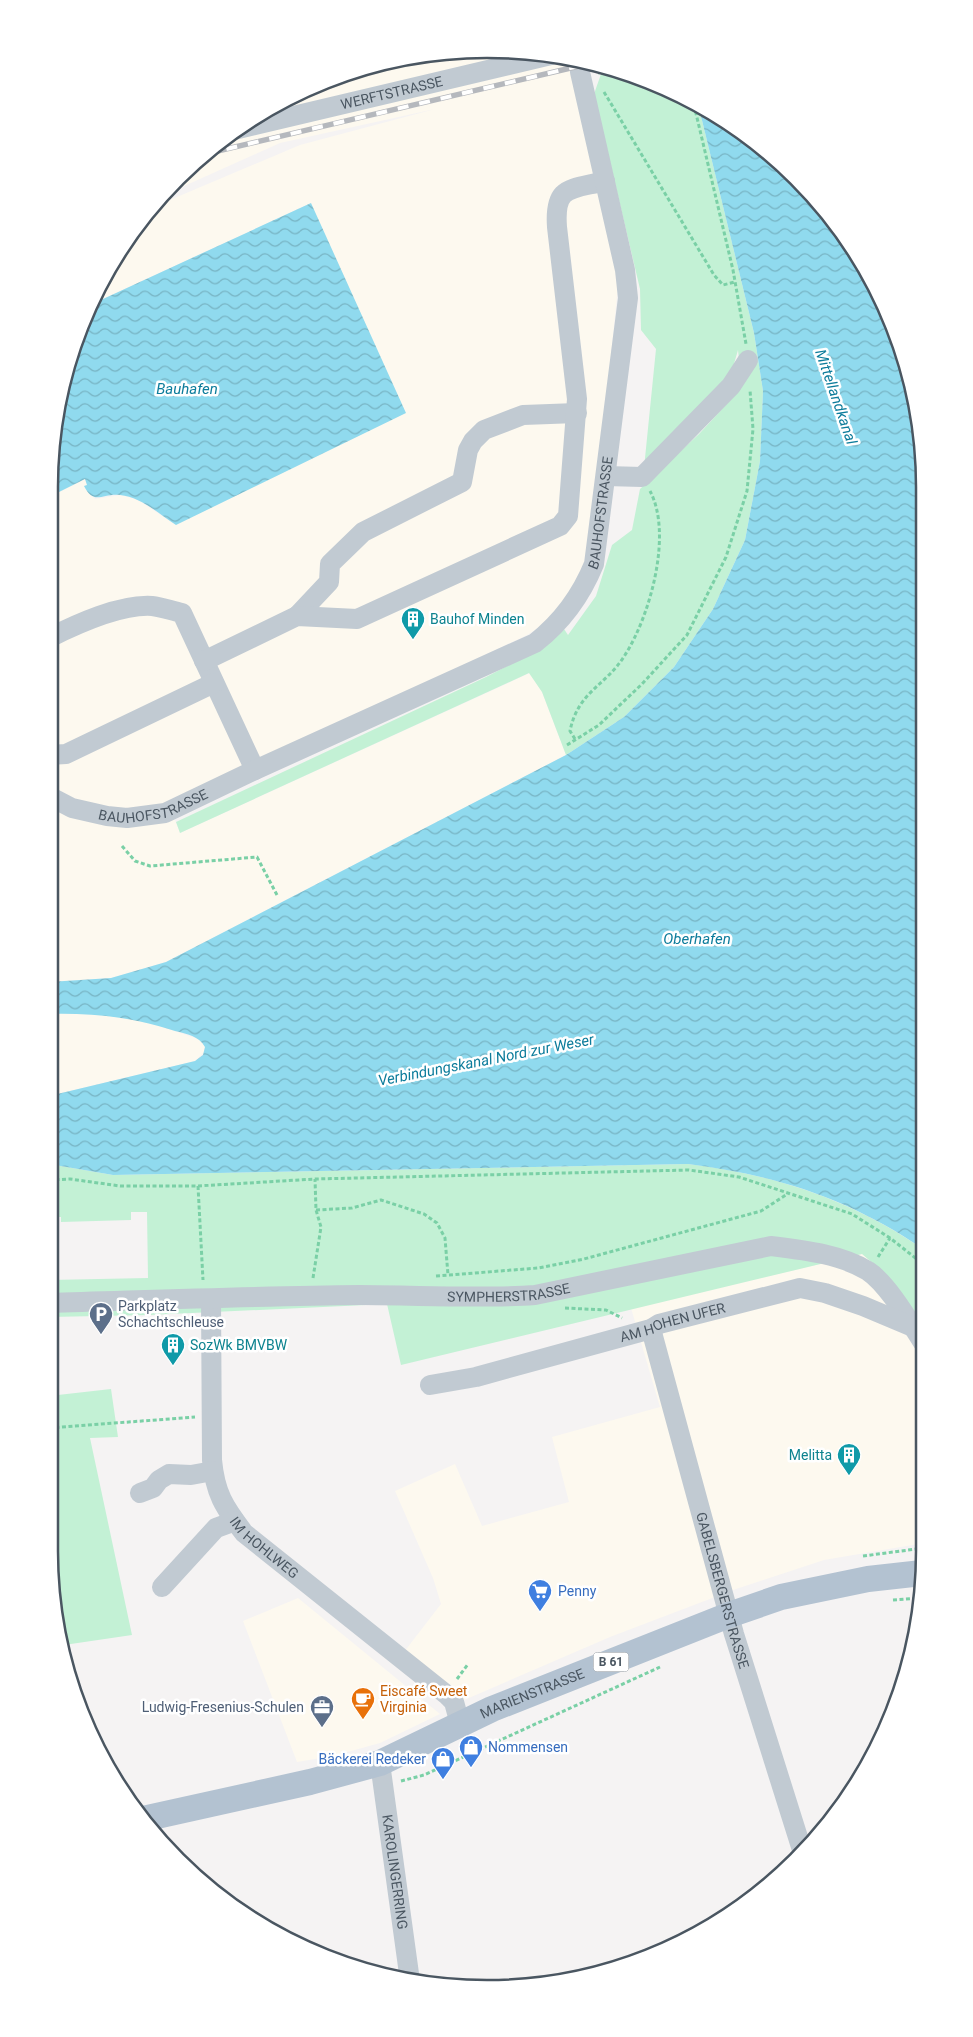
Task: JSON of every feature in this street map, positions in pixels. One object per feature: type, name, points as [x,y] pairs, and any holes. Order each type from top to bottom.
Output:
[{"type":"main road","name":"MARIENSTRASSE","points":[[151,1817],[310,1782],[382,1774],[460,1724],[492,1709],[729,1615],[781,1597],[822,1587],[868,1578],[915,1574]]},
{"type":"street","name":"WERFTSTRASSE","points":[[257,125],[531,60]]},
{"type":"street","name":"BAUHOFSTRASSE","points":[[58,801],[72,808],[107,816],[127,818],[165,813],[254,770],[535,643],[554,628],[585,586],[594,564],[628,291],[581,68]]},
{"type":"street","points":[[297,616],[358,619],[560,526],[568,516],[577,413],[556,204],[560,196],[569,190],[605,181]]},
{"type":"street","points":[[606,476],[642,477],[731,386],[748,360]]},
{"type":"street","points":[[204,660],[297,616],[329,582],[330,564],[363,532],[462,482],[468,450],[473,441],[484,430],[523,415],[577,413]]},
{"type":"street","points":[[58,634],[80,623],[124,610],[151,606],[182,613],[254,770]]},
{"type":"street","points":[[58,754],[66,754],[214,683]]},
{"type":"street","name":"SYMPHERSTRASSE","points":[[58,1303],[208,1300],[310,1285],[412,1295],[500,1298],[535,1295],[771,1246],[809,1250],[868,1272],[901,1307],[916,1332]]},
{"type":"street","name":"AM HOHEN UFER","points":[[430,1385],[476,1377],[651,1329],[659,1324],[800,1288],[825,1293],[863,1306],[913,1327]]},
{"type":"street","name":"IM HOHLWEG","points":[[208,1300],[213,1471],[214,1482],[223,1504],[244,1533],[447,1695],[454,1702],[460,1724]]},
{"type":"street","name":"GABELSBERGERSTRASSE","points":[[651,1329],[729,1615],[800,1843]]},
{"type":"street","points":[[140,1493],[153,1488],[159,1480],[169,1474],[191,1475],[213,1471]]},
{"type":"street","points":[[162,1587],[216,1528],[235,1521]]},
{"type":"street","name":"KAROLINGERRING","points":[[382,1774],[409,1972]]},
{"type":"path","points":[[603,91],[714,275],[723,285],[735,282]]},
{"type":"path","points":[[567,745],[607,718],[642,684],[687,635],[726,557],[747,491],[753,429],[748,360],[735,282],[696,112]]},
{"type":"path","points":[[575,739],[570,731],[574,714],[582,700],[624,656],[644,614],[659,545],[659,514],[654,498],[642,477]]},
{"type":"path","points":[[122,846],[136,861],[150,866],[258,857],[278,895]]},
{"type":"path","points":[[58,1179],[70,1178],[120,1186],[198,1186],[315,1179],[689,1170],[739,1177],[852,1214],[890,1238],[916,1258]]},
{"type":"path","points":[[310,1285],[321,1226],[316,1210],[315,1179]]},
{"type":"path","points":[[198,1186],[208,1300]]},
{"type":"path","points":[[430,1277],[538,1268],[584,1259],[761,1211],[790,1193]]},
{"type":"path","points":[[316,1210],[352,1208],[381,1200],[424,1214],[437,1224],[445,1238],[448,1275]]},
{"type":"path","points":[[310,1285],[323,1279]]},
{"type":"path","points":[[562,1308],[606,1310],[633,1324],[651,1329]]},
{"type":"path","points":[[58,1427],[211,1416]]},
{"type":"path","points":[[885,1600],[913,1598]]},
{"type":"path","points":[[382,1774],[424,1775],[662,1666]]},
{"type":"shaded area","points":[[458,58],[515,58],[577,67],[618,285],[595,518],[580,583],[547,622],[527,635],[169,805],[180,833],[530,673],[542,692],[566,755],[166,962],[111,978],[66,981],[67,1013],[127,1017],[201,1040],[205,1047],[204,1052],[195,1061],[58,1094],[58,492],[85,479],[87,485],[84,486],[95,499],[121,495],[138,500],[176,525],[311,203],[100,300],[130,248],[146,225],[166,202],[300,145],[435,109],[280,143],[178,189],[225,146],[272,115],[322,90],[375,72],[431,61]]},
{"type":"shaded area","points":[[863,1254],[883,1272],[916,1317],[916,1544],[824,1560],[736,1589],[610,1637],[462,1701],[404,1652],[441,1604],[433,1578],[395,1491],[455,1464],[482,1526],[569,1502],[552,1437],[660,1407],[631,1308]]},
{"type":"shaded area","points":[[298,1598],[440,1714],[380,1743],[333,1756],[297,1762],[243,1621]]},
{"type":"green space","points":[[601,74],[605,74],[651,90],[701,115],[754,333],[763,391],[760,461],[745,540],[713,609],[674,667],[624,717],[566,755],[542,692],[529,673],[180,833],[176,822],[486,677],[540,649],[564,629],[568,635],[596,596],[612,545],[632,530],[640,489],[699,434],[737,393],[741,378],[738,350],[731,374],[644,468],[656,349],[641,330],[640,289],[594,94]]},
{"type":"green space","points":[[688,1164],[751,1175],[811,1192],[868,1216],[916,1245],[916,1317],[883,1272],[862,1254],[401,1365],[387,1304],[149,1315],[58,1317],[58,1280],[148,1278],[147,1212],[131,1212],[131,1220],[61,1222],[61,1217],[58,1217],[58,1166],[113,1175]]},
{"type":"green space","points":[[111,1389],[118,1437],[90,1438],[132,1635],[68,1644],[58,1579],[58,1395]]},
{"type":"water","name":"Oberhafen","points":[[701,115],[748,146],[769,164],[790,183],[827,225],[858,272],[883,322],[901,375],[907,403],[915,458],[916,486],[916,1244],[868,1216],[811,1192],[752,1175],[688,1164],[113,1175],[58,1166],[58,1094],[195,1061],[203,1055],[205,1047],[192,1036],[144,1022],[97,1015],[58,1014],[58,981],[111,978],[166,962],[566,755],[624,717],[674,667],[713,609],[745,540],[760,461],[763,391],[754,333]]},
{"type":"water","name":"Bauhafen","points":[[311,203],[406,413],[176,525],[150,507],[128,496],[91,496],[84,486],[87,485],[85,479],[58,492],[58,458],[61,431],[72,375],[90,322],[100,300]]},
{"type":"railway","points":[[220,151],[575,67]]},
{"type":"place","name":"Bauhof Minden","points":[[413,640]]},
{"type":"place","name":"Parkplatz Schachtschleuse","points":[[101,1335]]},
{"type":"place","name":"SozWk BMVBW","points":[[173,1366]]},
{"type":"place","name":"Melitta","points":[[849,1476]]},
{"type":"place","name":"Penny","points":[[540,1612]]},
{"type":"place","name":"Eiscafé Sweet Virginia","points":[[363,1720]]},
{"type":"place","name":"Ludwig-Fresenius-Schulen","points":[[322,1728]]},
{"type":"place","name":"Nommensen","points":[[471,1768]]},
{"type":"place","name":"Bäckerei Redeker","points":[[443,1780]]},
{"type":"water label","name":"Mittellandkanal","points":[[836,397]]},
{"type":"water label","name":"Verbindungskanal Nord zur Weser","points":[[486,1060]]}]
